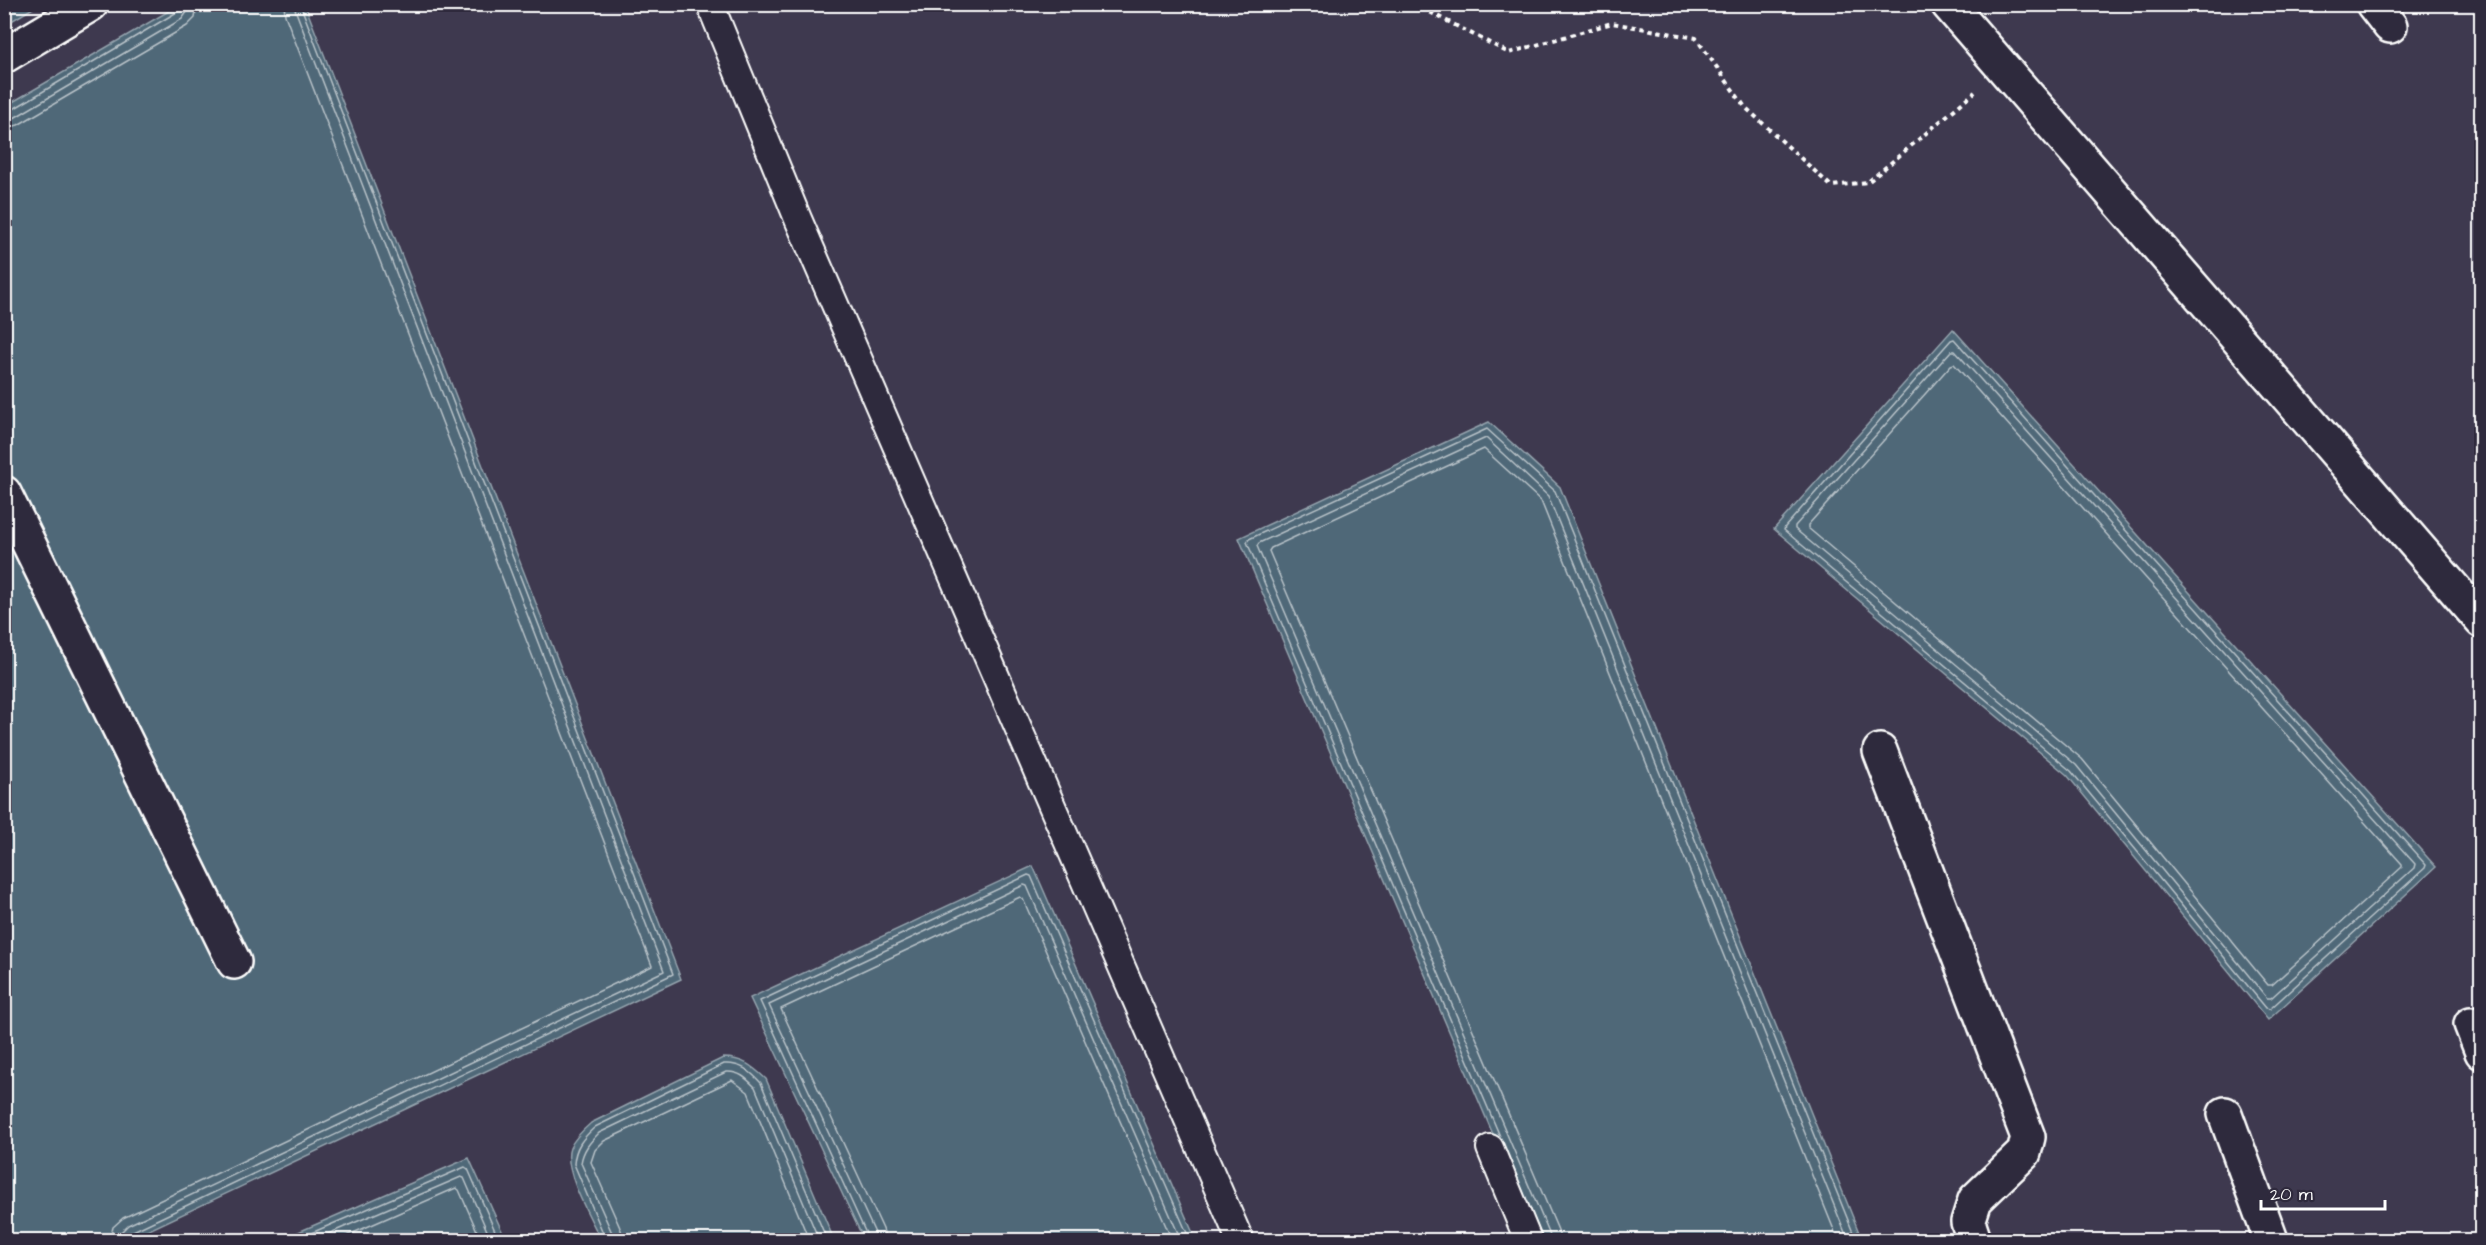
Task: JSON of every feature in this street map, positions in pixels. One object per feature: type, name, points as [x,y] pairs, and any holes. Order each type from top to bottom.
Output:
[{"type":"street","points":[[4,56],[91,4]]},
{"type":"street","points":[[1948,4],[2481,621]]},
{"type":"street","points":[[4,493],[234,962]]},
{"type":"street","points":[[1880,751],[2028,1137],[2024,1153],[1975,1200],[1968,1222],[1974,1240]]},
{"type":"street","points":[[2225,1114],[2271,1240]]},
{"type":"lane","points":[[710,4],[803,230],[1240,1240]]},
{"type":"lane","points":[[1490,1148],[1528,1240]]},
{"type":"path","points":[[1414,4],[1509,52],[1612,23],[1696,38],[1745,107],[1831,186],[1869,182],[2003,68]]},
{"type":"water","points":[[5,4],[38,4],[38,5],[5,25]]},
{"type":"water","points":[[179,5],[305,5],[681,979],[128,1240],[5,1240],[4,107]]},
{"type":"water","points":[[1953,329],[2436,867],[2268,1020],[2067,775],[1774,529]]},
{"type":"water","points":[[1489,422],[1560,487],[1862,1240],[1538,1240],[1239,538]]},
{"type":"water","points":[[1033,866],[1196,1240],[864,1240],[750,998]]},
{"type":"water","points":[[723,1058],[736,1059],[747,1064],[766,1079],[834,1240],[601,1240],[579,1194],[570,1168],[570,1148],[574,1141],[591,1123]]},
{"type":"water","points":[[469,1158],[506,1240],[280,1240]]}]
